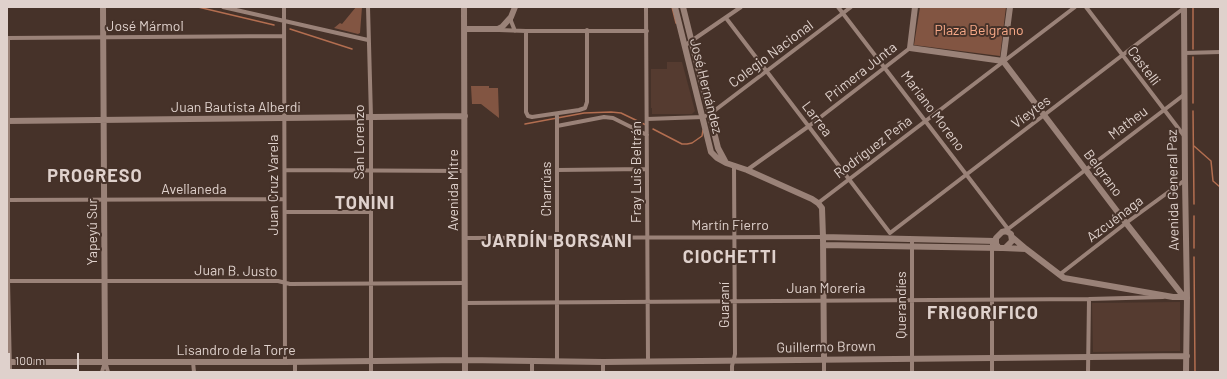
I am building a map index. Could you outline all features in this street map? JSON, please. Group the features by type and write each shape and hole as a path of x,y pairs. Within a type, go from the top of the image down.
{"street":[{"name":"Yapeyú Sur","path":"103,7 105,361 108,372"},
{"path":"223,7 368,40"},
{"name":"Juan Cruz Varela","path":"284,7 283,119 285,170 285,362"},
{"name":"San Lorenzo","path":"368,7 372,372"},
{"name":"Avenida Mitre","path":"464,7 465,372"},
{"path":"498,30 511,17 515,7"},
{"name":"Fray Luis Beltrán","path":"646,7 648,360"},
{"name":"José Hernández","path":"675,7 710,149 717,158 726,163 747,170 818,203"},
{"name":"José Hernández","path":"683,7 718,148 726,163"},
{"path":"684,46 741,7"},
{"name":"Mariano Moreno","path":"838,7 967,175 1009,233 1026,249 1064,278 1173,297"},
{"name":"Colegio Nacional","path":"703,117 710,114 767,72 851,7"},
{"path":"915,7 910,48 1004,61 1010,7"},
{"name":"Rodríguez Peña","path":"818,203 1075,7"},
{"name":"Castelli","path":"1086,7 1185,138"},
{"name":"Vieytes","path":"890,236 1184,8"},
{"name":"Avenida General Paz","path":"1184,8 1186,372"},
{"path":"511,17 515,31"},
{"name":"Larrea","path":"726,18 809,126 890,236"},
{"path":"464,29 515,31 647,31"},
{"path":"526,31 526,112 528,116 532,117 557,114 585,108 587,102 587,30"},
{"name":"José Mármol","path":"8,38 284,36"},
{"path":"8,38 7,281 8,362 10,372"},
{"name":"Primera Junta","path":"747,170 809,126 910,48"},
{"path":"1185,53 1220,52"},
{"name":"Belgrano","path":"1004,61 1085,170 1186,297"},
{"path":"694,86 703,84"},
{"name":"Matheu","path":"1009,233 1085,170 1185,94"},
{"name":"Charrúas","path":"557,114 557,361"},
{"name":"Juan Bautista Alberdi","path":"8,121 464,116"},
{"path":"647,119 703,117"},
{"path":"557,124 613,118 647,136"},
{"name":"Guaraní","path":"732,372 735,354 734,165"},
{"path":"557,170 647,169"},
{"path":"285,170 465,172"},
{"name":"Azcuénaga","path":"1059,275 1185,180"},
{"name":"Avellaneda","path":"7,200 284,199"},
{"path":"818,203 822,208 824,372"},
{"path":"285,212 370,212"},
{"path":"992,372 992,248 994,241 1001,233 1009,233 1011,242 1002,248"},
{"path":"890,236 890,246"},
{"name":"Martín Fierro","path":"465,238 890,236 994,241"},
{"name":"Querandíes","path":"912,238 912,372"},
{"path":"994,241 996,245 1002,248"},
{"path":"823,245 1026,249"},
{"name":"Juan B. Justo","path":"7,281 278,281 290,284 465,283"},
{"name":"Juan Moreria","path":"465,303 992,300 1186,297"},
{"path":"1088,372 1089,299"},
{"name":"Guillermo Brown","path":"465,360 603,362 648,360 1187,356"},
{"name":"Lisandro de la Torre","path":"8,362 371,362 465,360"},
{"name":"Yapeyú Sur","path":"102,372 105,361"},
{"path":"532,361 532,372"},
{"path":"194,362 194,372"},
{"path":"295,362 295,372"},
{"path":"603,362 603,372"}],"shaded area":[{"path":"667,62 682,62 695,111 692,114 652,114 651,69 667,69"},
{"path":"1180,302 1180,351 1093,352 1092,303"}],"green space":[{"path":"356,7 362,7 360,33 358,34 334,28 340,23 342,24"},
{"name":"Plaza Belgrano","path":"920,7 1006,7 1000,56 914,45"},
{"path":"471,86 489,86 489,88 498,88 499,118 481,104 472,104"}],"waterway":[{"path":"198,7 274,25"},
{"path":"672,7 676,23"},
{"path":"1193,7 1193,49"},
{"path":"290,29 352,49"},
{"path":"1193,57 1193,103"},
{"path":"1193,111 1194,204"},
{"path":"525,124 584,113 611,112 621,113 646,125"},
{"path":"653,129 682,144 692,143 702,136 703,130"},
{"path":"1194,146 1211,161 1213,181 1220,187"},
{"path":"1194,216 1194,248"},
{"path":"1194,257 1195,372"}],"district":[{"name":"PROGRESO","path":"95,176"},
{"name":"TONINI","path":"365,203"},
{"name":"JARDÍN BORSANI","path":"557,241"},
{"name":"CIOCHETTI","path":"730,257"},
{"name":"FRIGORIFICO","path":"983,313"}]}
